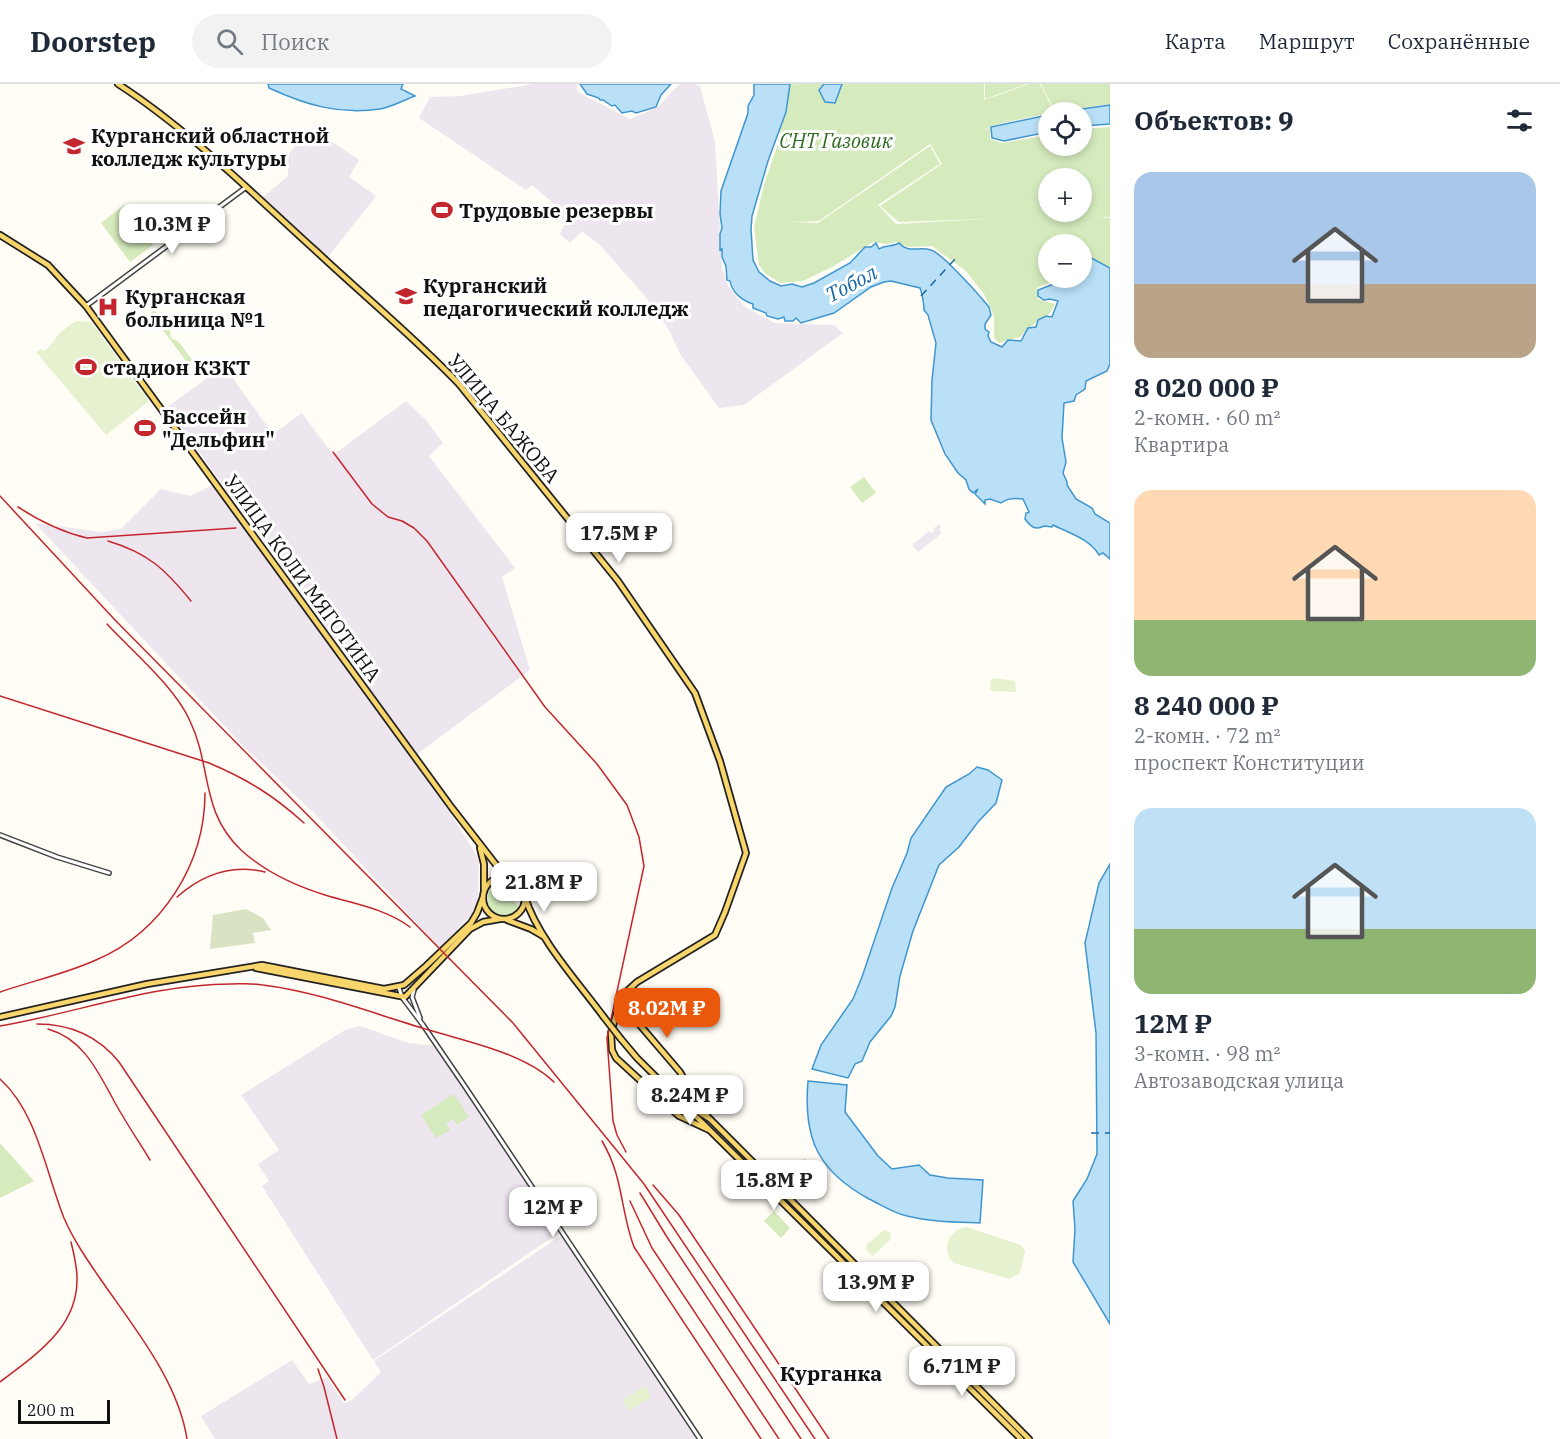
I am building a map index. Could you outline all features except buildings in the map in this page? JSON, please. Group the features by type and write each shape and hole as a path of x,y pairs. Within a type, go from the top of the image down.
{"main road":[{"name":"УЛИЦА БАЖОВА","path":"118,84 160,114 246,188 436,359 459,384 618,581 699,699 720,761 746,853 733,893 715,934 637,981 628,989 622,1000"},
{"name":"УЛИЦА КОЛИ МЯГОТИНА","path":"0,235 48,265 87,306 478,843 500,869 514,880"},
{"name":"УЛИЦА КОЛИ МЯГОТИНА","path":"478,843 484,860 483,895"},
{"path":"0,1017 147,984 262,965 357,985 384,989 399,988 463,932 477,913 489,884 498,878 514,880 522,887 528,908 545,937 621,1039 920,1341 1021,1436 1029,1439"},
{"path":"483,895 486,910 492,916 531,929 545,937"},
{"path":"247,967 269,969 394,995 404,1000 470,929 483,922 514,917 524,905 525,897"},
{"path":"622,1000 627,1010 680,1072 710,1119 963,1372 1021,1436"},
{"path":"622,1000 611,1033 611,1047 614,1055 679,1116 709,1130"},
{"path":"680,1100 687,1101 690,1098 689,1089"},
{"path":"680,1100 710,1119"},
{"path":"722,1142 726,1136"},
{"path":"843,1263 848,1258"},
{"path":"920,1341 926,1335"},
{"path":"958,1377 963,1372"}],"street":[{"path":"87,306 246,188"},
{"path":"0,835 109,873"},
{"path":"417,984 412,997 423,1025"},
{"path":"399,988 404,1000 700,1439"}],"shaded area":[{"path":"533,84 576,84 578,92 630,119 658,107 679,84 700,86 715,142 722,268 728,286 744,306 774,323 834,325 843,333 744,405 719,408 680,354 669,330 645,296 600,245 582,231 570,243 560,234 566,221 558,215 560,209 532,185 526,190 419,118 430,97 461,96"},
{"path":"308,132 318,132 359,160 349,177 376,196 328,257 263,197 288,176 287,156"},
{"path":"224,366 273,434 302,413 333,455 406,401 426,420 443,443 429,456 515,568 502,577 530,670 416,755 167,407"},
{"path":"213,485 448,810 479,859 478,897 475,911 440,948 313,812 243,746 35,523 102,532 121,529 161,489 190,496"},
{"path":"939,524 942,533 918,552 912,545 929,531 931,533 935,531 933,529"},
{"path":"360,1026 408,1043 437,1046 560,1232 373,1360 262,1186 269,1181 258,1164 279,1150 241,1095 345,1030"},
{"path":"562,1235 698,1439 215,1439 201,1416 292,1360 309,1384 327,1377 343,1403 352,1400 381,1372 374,1361"}],"green space":[{"name":"СНТ Газовик","path":"786,84 984,84 984,100 1029,84 1040,84 1049,102 1038,102 1038,115 999,124 977,132 990,128 990,139 1002,143 1038,137 1038,156 1092,156 1092,128 1110,127 1110,217 1097,218 1110,218 1110,268 1092,260 1092,234 1038,234 1038,299 1055,304 1050,313 1020,337 999,343 994,338 994,316 984,294 966,271 932,246 909,247 896,242 887,244 873,242 834,266 803,281 780,283 765,273 759,265 754,227 764,185 779,141","holes":["930,144 942,164 880,206 899,222 986,219 896,224 878,205 940,164 930,146 818,223 792,222 819,221"]},
{"path":"985,84 1026,84 985,99"},
{"path":"1041,84 1110,84 1110,104 1092,107 1092,102 1050,102"},
{"path":"124,205 153,245 130,262 101,223"},
{"path":"153,311 170,330 171,338 179,342 192,360 189,365 150,313"},
{"name":"стадион КЗКТ","path":"76,321 91,322 149,401 106,435 36,352 41,349 44,351 61,332"},
{"path":"864,477 876,493 862,503 850,487"},
{"path":"993,678 1015,681 1016,692 992,691 990,689"},
{"path":"500,881 520,909 504,917 491,910 488,903 491,888"},
{"path":"246,909 263,918 271,930 253,933 255,943 210,949 213,915"},
{"path":"454,1094 469,1117 457,1125 453,1119 446,1123 450,1130 436,1138 421,1115"},
{"path":"0,1143 34,1181 0,1198"},
{"path":"805,1158 816,1179 810,1184 794,1168"},
{"path":"774,1211 790,1228 781,1238 764,1221"},
{"path":"966,1227 1021,1245 1025,1251 1020,1273 1010,1279 954,1263 948,1253 948,1241 955,1232"},
{"path":"884,1230 890,1232 891,1239 873,1256 867,1251 866,1245"},
{"path":"646,1387 651,1397 629,1411 623,1400"}],"water":[{"path":"268,84 403,84 401,89 415,96 384,108 351,111 310,104 269,88"},
{"path":"580,84 671,84 661,95 656,107 636,113 632,111 622,113 615,105 612,106 587,94"},
{"name":"Тобол","path":"754,84 790,84 786,112 768,161 752,216 753,260 759,272 770,281 781,286 792,284 802,287 814,283 850,263 865,247 871,247 876,243 879,249 899,243 910,249 931,250 952,266 989,307 991,315 985,324 985,329 989,332 991,342 1002,347 1008,340 1021,341 1028,328 1036,327 1038,320 1046,316 1052,317 1058,301 1044,300 1038,296 1038,290 1043,288 1092,288 1092,258 1110,268 1110,364 1107,371 1086,381 1085,389 1076,395 1074,401 1064,403 1062,438 1066,462 1063,473 1067,485 1076,499 1092,508 1095,514 1110,523 1110,559 1103,553 1099,555 1085,541 1053,525 1038,528 1031,526 1025,519 1026,513 1029,512 1023,499 1006,500 1001,503 990,499 985,500 985,504 975,494 978,489 973,493 969,489 966,480 958,473 945,454 931,420 936,343 928,315 924,310 920,288 891,281 884,282 871,287 834,313 801,323 796,318 793,321 785,321 784,317 778,319 767,316 766,313 753,308 753,304 736,293 730,281 727,280 722,249 720,250 721,191 748,113 748,106 754,95"},
{"path":"824,84 842,84 835,103 825,102 819,90"},
{"path":"1110,105 1110,124 1092,125 1092,108"},
{"path":"1038,117 1038,134 1004,141 992,138 991,127"},
{"path":"977,767 988,770 1002,780 996,803 959,847 939,865 913,931 891,1016 870,1042 862,1061 855,1064 848,1078 812,1069 821,1045 853,999 911,838 946,787"},
{"path":"1110,864 1110,1324 1073,1262 1075,1229 1073,1201 1087,1179 1097,1154 1096,1033 1085,943 1099,883"},
{"path":"808,1081 847,1085 845,1112 878,1156 892,1169 919,1165 930,1175 983,1180 980,1223 934,1221 902,1215 869,1199 837,1177 826,1165 812,1136 808,1120"}],"ferry route":[{"path":"921,296 956,258"},
{"path":"1091,1133 1110,1133"}],"railway":[{"path":"333,452 372,504 388,517 414,528 427,541 545,707 597,764 627,805 639,837 644,866 607,1038 613,1121 626,1152"},
{"path":"0,496 115,620 513,1023 644,1184 815,1439"},
{"path":"18,507 51,526 87,538 236,528"},
{"path":"108,541 134,551 155,564 191,601"},
{"path":"107,624 153,670 183,708 197,738 208,788 219,820 241,850 260,865 292,882 390,915 410,927"},
{"path":"0,696 209,763 259,788 304,823"},
{"path":"0,992 96,960 120,948 141,932 175,893 188,870 203,819 205,793"},
{"path":"177,897 207,877 218,873 241,869 265,872"},
{"path":"0,1026 172,989 202,985 259,984 326,998 495,1050 527,1063 554,1082"},
{"path":"37,1024 61,1026 83,1033 102,1045 119,1062 345,1400"},
{"path":"48,1029 71,1040 88,1057 150,1160"},
{"path":"0,1079 13,1093 32,1126 71,1233 164,1374 182,1417 187,1439"},
{"path":"602,1141 618,1181 634,1247 761,1439"},
{"path":"653,1185 679,1215 829,1439"},
{"path":"640,1193 801,1439"},
{"path":"630,1201 652,1248 779,1439"},
{"path":"0,1382 52,1339 70,1312 77,1278 71,1242"},
{"path":"318,1369 337,1439"}],"place":[{"name":"Курганский областной колледж культуры","path":"74,146"},
{"name":"Трудовые резервы","path":"442,210"},
{"name":"Курганский педагогический колледж","path":"406,296"},
{"name":"Курганская больница №1","path":"108,307"},
{"name":"стадион КЗКТ","path":"86,367"},
{"name":"Бассейн \"Дельфин\"","path":"145,428"}],"district":[{"name":"Курганка","path":"831,1373"}]}
